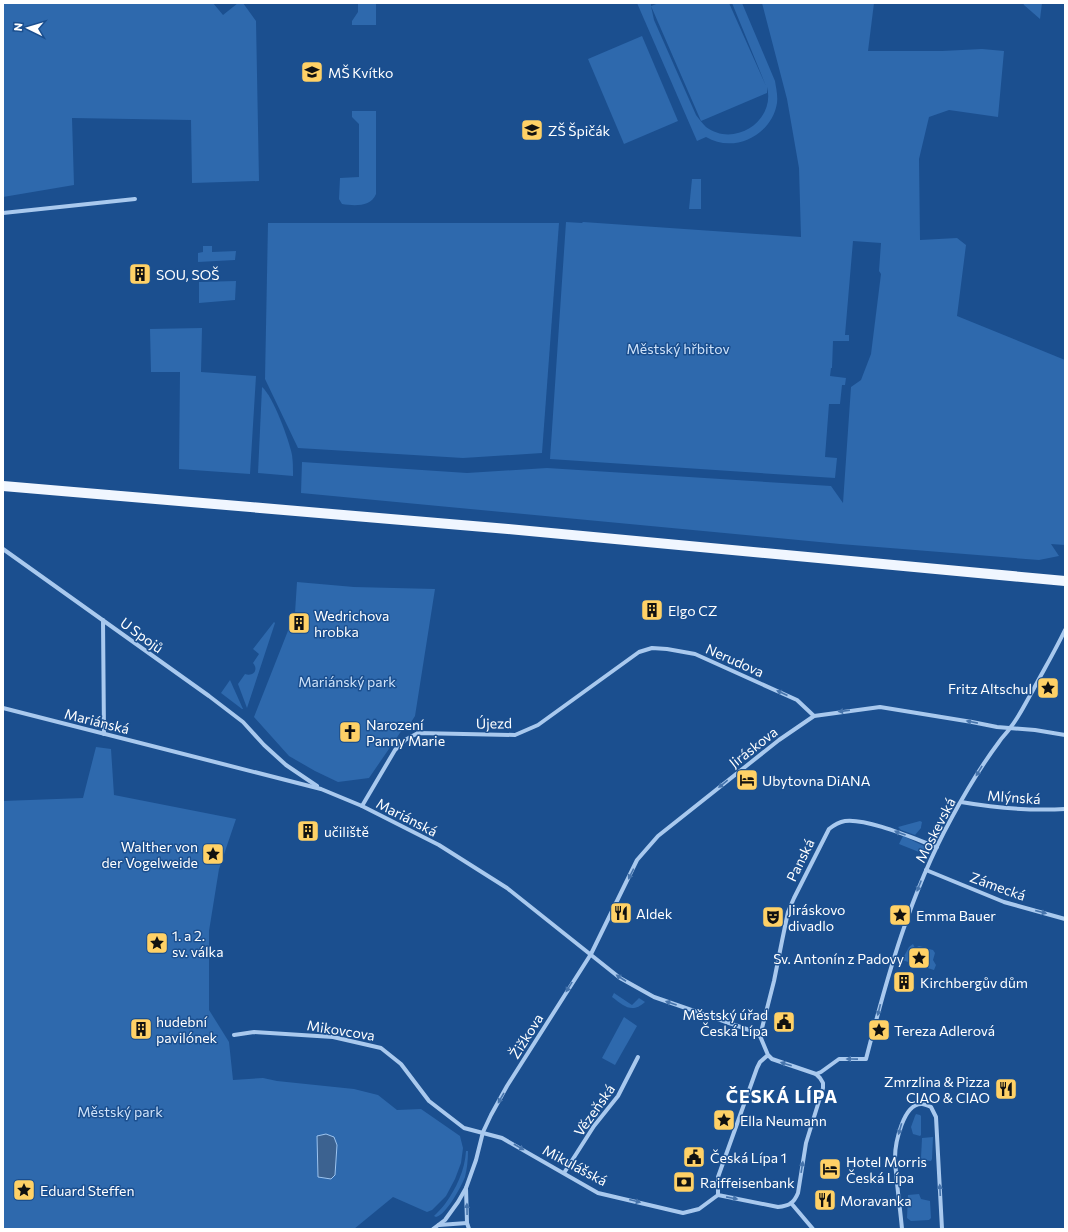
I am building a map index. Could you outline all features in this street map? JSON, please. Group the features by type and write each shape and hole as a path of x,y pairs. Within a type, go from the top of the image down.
{"main road":[{"path":"3,486 524,531 1065,581"}],"street":[{"path":"3,213 135,199"},
{"name":"U Spojů","path":"3,549 243,722 264,745 286,765 321,789"},
{"path":"102,620 104,734"},
{"name":"Moskevská","path":"816,1074 839,1059 866,1059 880,1002 901,937 926,870 961,802 986,760 1010,728 1056,649 1065,630"},
{"name":"Nerudova","path":"638,652 652,648 695,654 797,700 814,716"},
{"name":"Újezd","path":"362,806 395,750 405,740 418,733 515,735 538,725 638,652"},
{"name":"Jiráskova","path":"591,954 637,860 658,836 779,740 814,716 880,707 997,727 1036,730 1065,735"},
{"name":"Mariánská","path":"3,708 321,789 362,806 439,845 507,888 620,978 654,997 755,1032 760,1036"},
{"name":"Mlýnská","path":"961,802 1003,809 1065,809"},
{"name":"Panská","path":"760,1036 774,981 788,912 829,829 836,824 846,821 864,823 888,829 937,847"},
{"name":"Zámecká","path":"926,870 1004,902 1065,919"},
{"name":"Žižkova","path":"466,1188 476,1160 483,1132 491,1115 507,1086 591,954"},
{"name":"Mikovcova","path":"234,1035 254,1032 333,1037 381,1048 401,1064 429,1101 464,1128 483,1132"},
{"path":"760,1036 768,1055 777,1061 816,1074 823,1083 823,1088 806,1143 798,1194 795,1200 791,1203 786,1206 778,1207 718,1195 718,1177 749,1089 760,1062 768,1055"},
{"name":"Vězeňská","path":"564,1173 594,1126 618,1096 638,1057"},
{"path":"902,1229 895,1158 896,1146 903,1121 908,1111 914,1106 922,1104 931,1107 936,1117 942,1229"},
{"name":"Mikulášská","path":"483,1132 502,1138 598,1192 683,1213 699,1209 718,1195"},
{"path":"466,1188 467,1223 469,1229"},
{"path":"433,1229 445,1220 466,1188"},
{"path":"791,1203 813,1229"},
{"path":"438,1225 467,1223"}],"green space":[{"path":"3,3 213,3 223,15 238,3 243,3 256,21 259,181 192,183 191,120 72,118 74,185 3,197"},
{"path":"358,3 376,3 376,25 352,25 352,21 358,12"},
{"path":"637,3 651,3 651,6 659,3 729,3 766,86 732,3 742,3 775,81 777,103 774,114 768,124 760,132 750,138 739,142 728,143 717,142 706,137 697,141","holes":["651,6 701,121 696,115 654,20","767,87 768,99 765,111 759,120 750,128 740,133 717,133 706,127 701,121 767,93"]},
{"name":"Městský hřbitov","path":"762,3 874,3 868,51 942,51 982,49 1004,51 998,117 949,110 929,117 919,159 920,240 957,238 966,245 957,316 1065,360 1065,545 1051,544 1059,556 1039,560 840,544 301,493 302,462 467,473 547,468 831,486 843,503 851,387 861,380 871,354 881,274 879,271 881,243 853,241 845,335 849,335 849,341 833,341 832,368 830,376 846,378 845,385 842,385 840,404 829,404 825,457 837,458 835,478 550,459 566,222 801,237 799,168 787,99"},
{"path":"1023,3 1042,3 1040,19 1024,5"},
{"path":"642,36 678,121 624,144 588,59"},
{"path":"352,111 376,111 376,194 374,198 362,205 342,204 339,199 340,178 359,177 359,124 352,117"},
{"path":"692,179 701,179 701,209 689,209"},
{"path":"268,223 559,223 542,453 463,458 298,448 265,379"},
{"path":"203,246 212,246 212,252 236,251 235,260 198,262 198,253 203,252"},
{"path":"236,281 235,300 199,303 199,282"},
{"path":"202,328 201,372 256,376 250,474 179,469 180,372 151,372 150,329"},
{"path":"262,387 276,409 288,439 292,455 293,476 258,473"},
{"name":"Mariánský park","path":"297,582 354,587 435,589 415,716 408,727 404,727 369,778 338,782 315,771 289,756 254,717 295,613"},
{"path":"274,622 275,623 247,708 238,684 245,674 253,674 255,666 253,663 259,654 253,649"},
{"path":"230,680 243,709 221,693"},
{"name":"Městský park","path":"96,747 111,749 114,795 236,819 219,869 209,931 209,1010 229,1042 233,1080 263,1078 277,1081 354,1089 378,1095 397,1110 421,1109 460,1136 463,1148 461,1163 455,1179 446,1196 432,1210 427,1212 393,1197 354,1229 3,1229 3,801 83,798"},
{"path":"920,821 922,822 921,828 915,835 901,830 898,827"},
{"path":"903,836 924,846 926,848 924,854 899,844"},
{"path":"913,944 915,948 919,946 923,947 925,951 929,949 933,950 935,953 933,960 936,965 934,970 902,960 909,947"},
{"path":"614,993 632,1005 639,998 645,1002 636,1008 624,1006 612,997"},
{"path":"624,1017 637,1026 615,1065 602,1058"},
{"path":"916,1114 921,1116 920,1136 913,1134 911,1127"},
{"path":"933,1137 932,1159 931,1161 923,1160 921,1158 922,1138"},
{"path":"466,1151 468,1151 468,1161 463,1182 449,1206 436,1217 434,1216 443,1207 456,1186 464,1165"},
{"path":"919,1194 921,1199 930,1201 931,1218 929,1220 911,1221 907,1218 908,1195"}],"shaded area":[{"path":"326,1134 334,1137 337,1145 335,1175 331,1179 318,1177 317,1136"}],"place":[{"name":"MŠ Kvítko","path":"312,72"},
{"name":"ZŠ Špičák","path":"532,130"},
{"name":"SOU, SOŠ","path":"140,274"},
{"name":"Elgo CZ","path":"652,610"},
{"name":"Wedrichova hrobka","path":"299,623"},
{"name":"Fritz Altschul","path":"1048,688"},
{"name":"Narození Panny Marie","path":"350,732"},
{"name":"Ubytovna DiANA","path":"747,780"},
{"name":"učiliště","path":"308,831"},
{"name":"Walther von der Vogelweide","path":"213,854"},
{"name":"Aldek","path":"621,913"},
{"name":"Emma Bauer","path":"900,915"},
{"name":"Jiráskovo divadlo","path":"773,917"},
{"name":"1. a 2. sv. válka","path":"157,943"},
{"name":"Sv. Antonín z Padovy","path":"919,958"},
{"name":"Kirchbergův dům","path":"904,982"},
{"name":"Městský úřad Česká Lípa","path":"784,1022"},
{"name":"hudební pavilónek","path":"141,1029"},
{"name":"Tereza Adlerová","path":"879,1030"},
{"name":"Zmrzlina & Pizza CIAO & CIAO","path":"1006,1089"},
{"name":"Ella Neumann","path":"724,1120"},
{"name":"Česká Lípa 1","path":"694,1157"},
{"name":"Hotel Morris Česká Lípa","path":"830,1169"},
{"name":"Raiffeisenbank","path":"684,1182"},
{"name":"Eduard Steffen","path":"24,1190"},
{"name":"Moravanka","path":"825,1200"}],"district":[{"name":"ČESKÁ LÍPA","path":"782,1096"}]}
